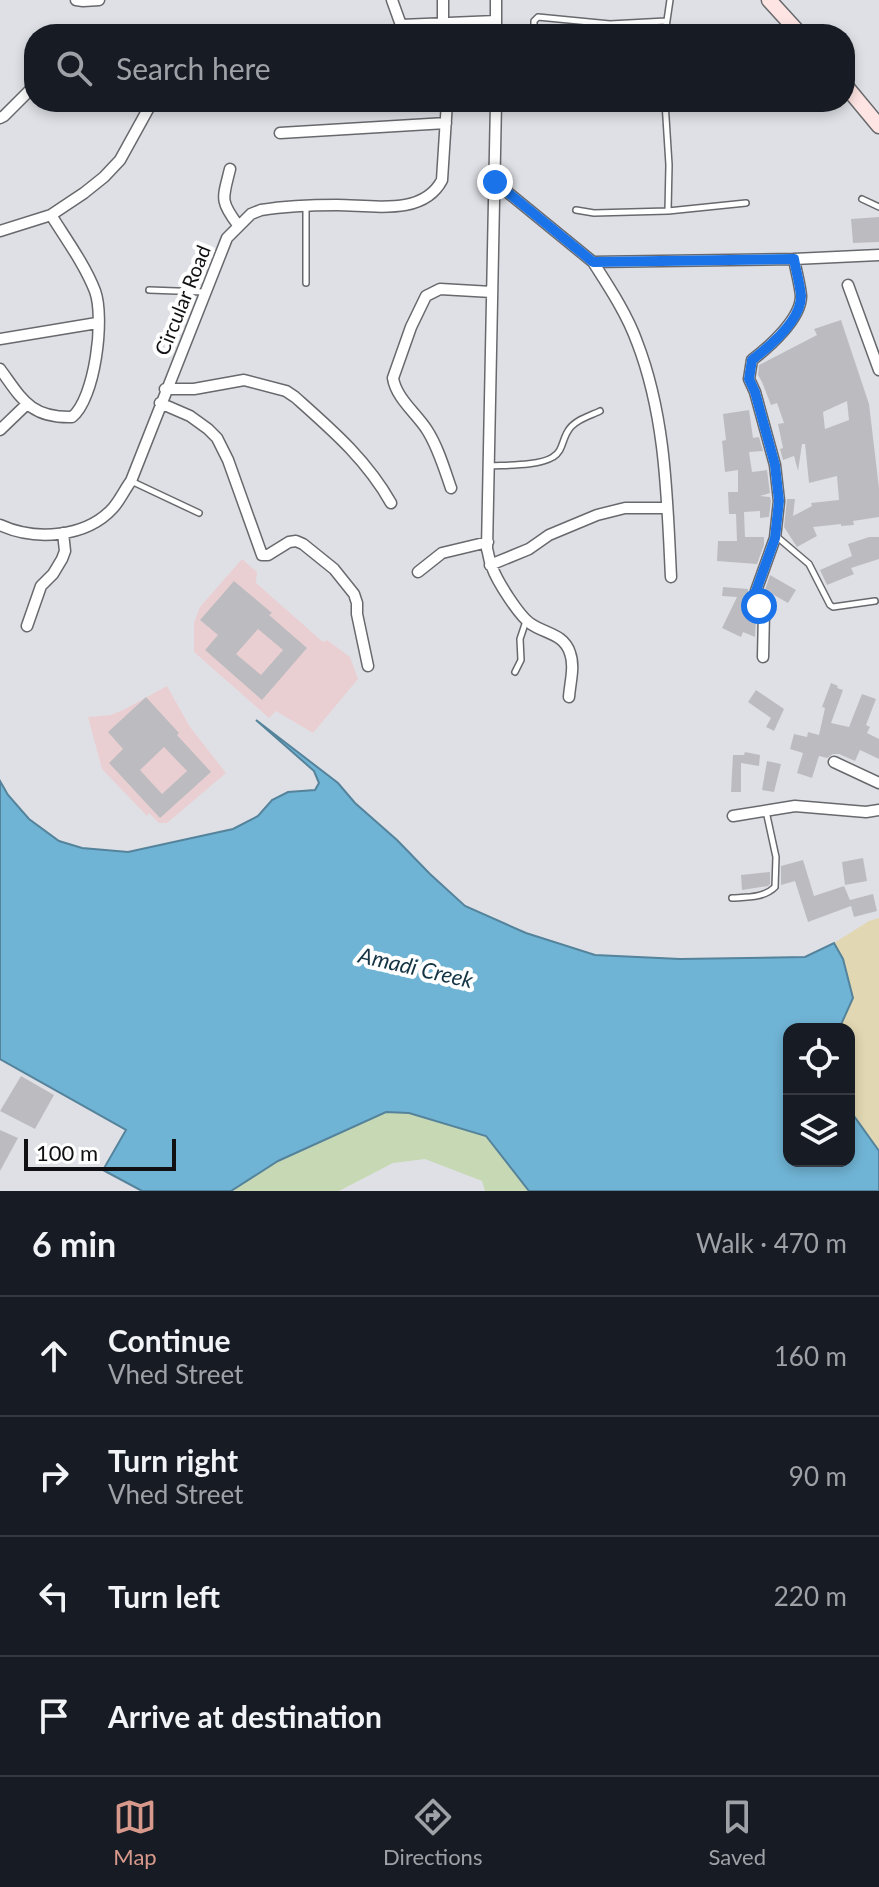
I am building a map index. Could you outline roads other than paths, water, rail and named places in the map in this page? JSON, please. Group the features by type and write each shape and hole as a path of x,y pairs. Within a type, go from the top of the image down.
{"street":[{"path":"76,0 99,0"},
{"path":"392,0 397,24"},
{"path":"443,0 447,24"},
{"path":"472,24 496,21 496,0"},
{"path":"769,0 791,24"},
{"path":"0,118 24,96"},
{"path":"855,97 879,126"},
{"path":"0,231 51,215 84,193 120,160 146,112"},
{"path":"230,169 224,204 238,225 261,210 335,205 398,206 414,202 432,194 442,180 447,112"},
{"path":"496,112 490,565 526,620 560,637 569,649 572,661 569,697"},
{"path":"280,133 446,123"},
{"path":"495,182 593,262 637,340 663,447 671,577"},
{"path":"0,369 26,405 35,410 72,417 84,401 96,362 97,297 51,215"},
{"name":"Circular Road","path":"0,526 20,533 63,533 81,529 114,507 131,481 227,238 238,225"},
{"path":"593,262 879,255"},
{"path":"763,657 764,612 756,601 756,591 775,536 779,501 775,465 749,379 752,360 788,326 799,308 801,297 794,259"},
{"path":"848,285 879,370"},
{"path":"451,488 426,428 394,385 393,378 426,296 440,289 492,292"},
{"path":"0,339 97,323"},
{"path":"165,389 194,389 244,380 286,391 349,447 377,477 391,503"},
{"path":"160,403 190,416 217,438 262,555 296,541 334,569 348,586 357,603 368,666"},
{"path":"0,430 26,405"},
{"path":"490,565 597,515 625,508 667,508"},
{"path":"27,626 41,586 62,559 65,551 63,533"},
{"path":"418,572 442,553 488,542"},
{"path":"834,762 879,783"},
{"path":"733,816 795,806 866,812 879,810"}],"lane":[{"path":"666,24 670,0"},
{"path":"534,24 538,17 610,24 666,21"},
{"path":"666,112 668,211"},
{"path":"862,199 879,207"},
{"path":"576,210 594,213 668,211 746,203"},
{"path":"306,207 306,283"},
{"path":"149,290 205,292"},
{"path":"489,466 545,461 554,457 569,429 600,411"},
{"path":"131,481 199,513"},
{"path":"775,536 809,564 833,607 875,601"},
{"path":"515,672 521,660 520,639 526,620"},
{"path":"732,898 761,895 775,887 776,857 766,810"}],"water":[{"name":"Amadi Creek","path":"256,720 338,783 355,803 465,906 526,933 595,955 680,959 805,957 834,943 843,959 853,998 842,1023 783,1023 783,1167 855,1167 855,1117 879,1151 879,1191 529,1191 486,1136 409,1113 386,1112 278,1161 231,1191 142,1191 103,1170 126,1130 0,1059 0,781 29,819 59,841 82,848 128,852 233,829 258,816 272,800 288,792 315,790 319,783 314,771"}]}
